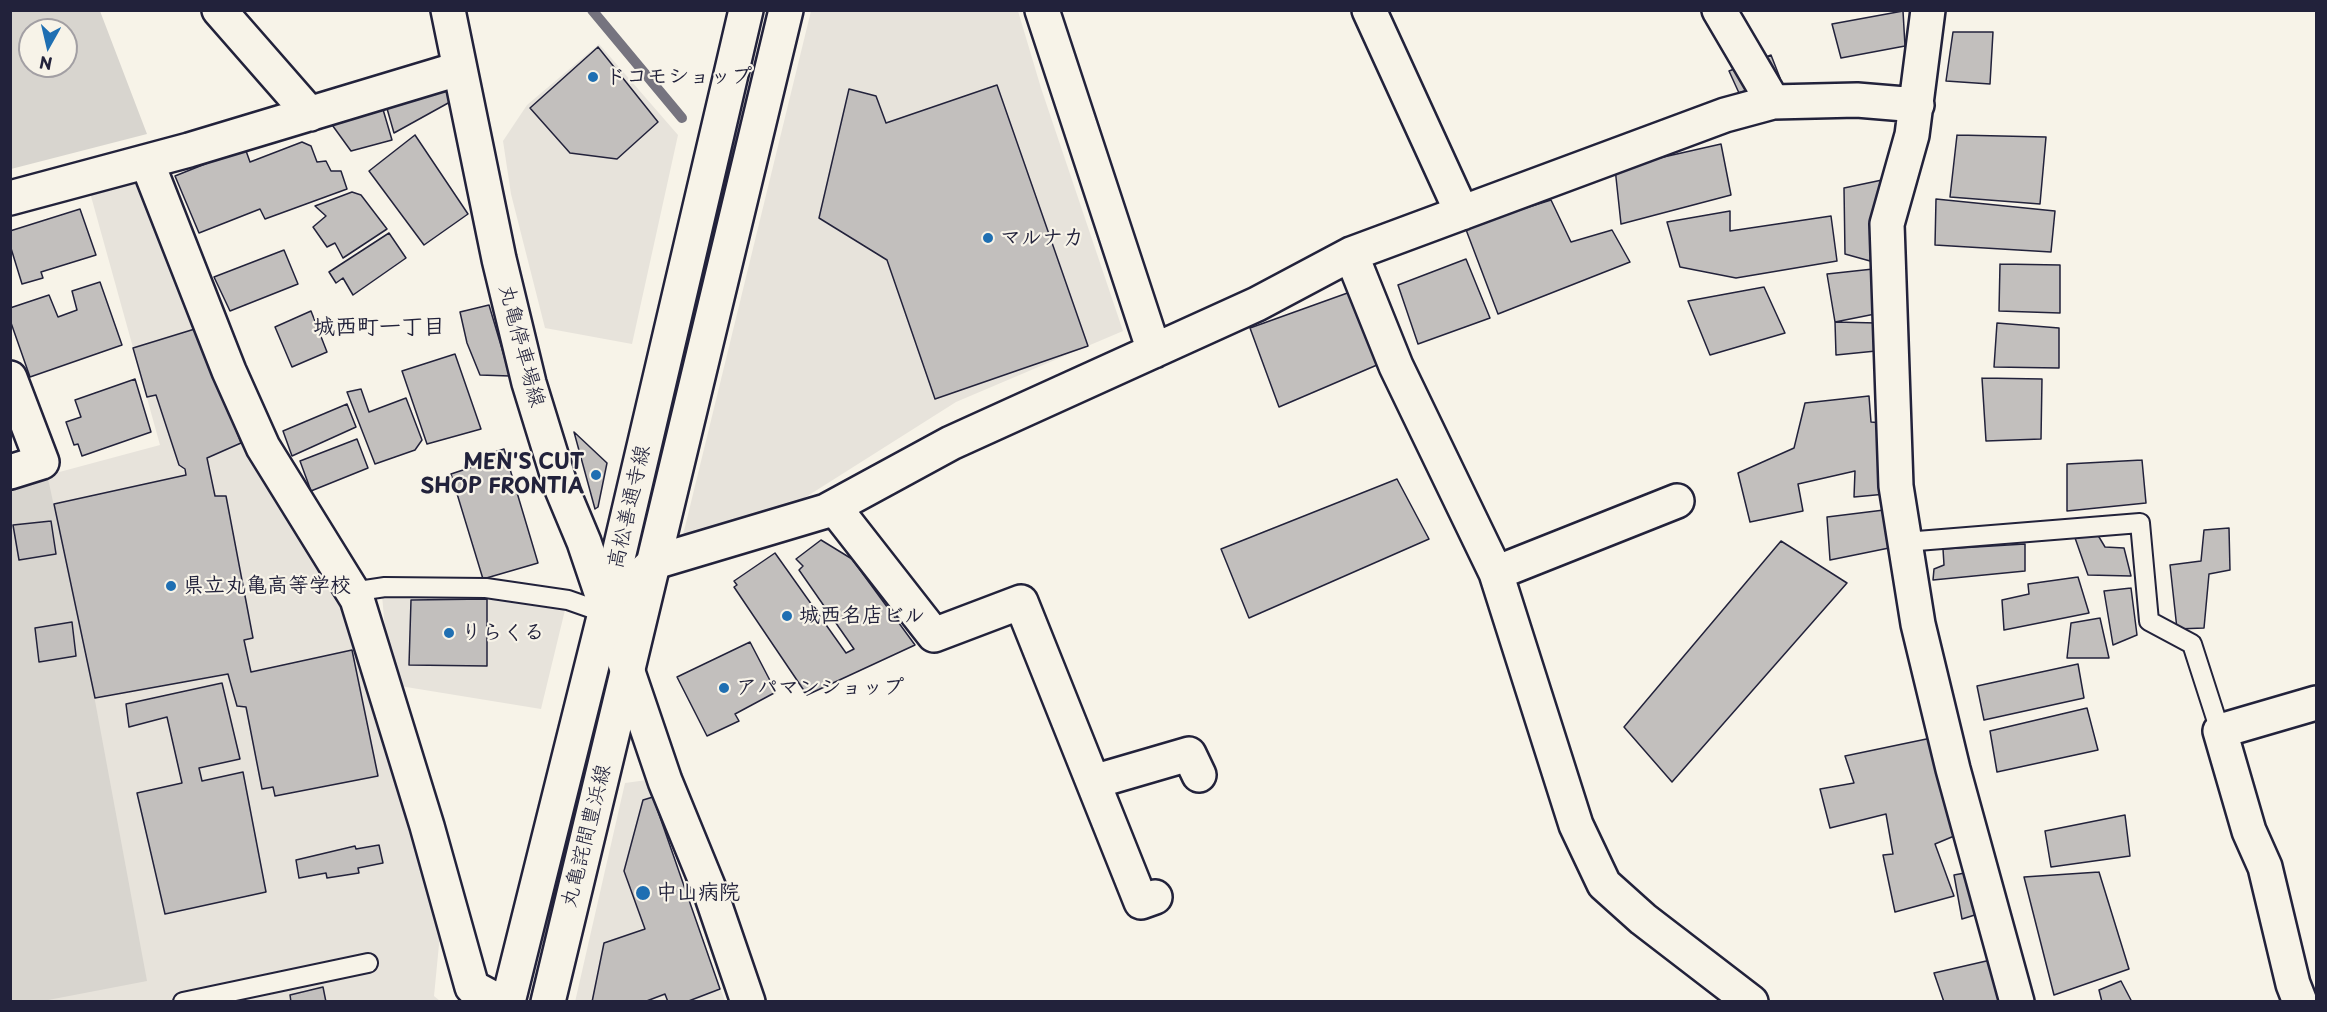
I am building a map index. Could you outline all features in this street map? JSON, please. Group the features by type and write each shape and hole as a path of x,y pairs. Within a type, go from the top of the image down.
{"street":[{"path":"219,10 310,114"},
{"name":"丸亀停車場線","path":"448,10 458,69 499,259 529,383 561,487 584,542 665,781 710,891 747,1002"},
{"name":"高松善通寺線","path":"508,1002 606,611 746,10"},
{"name":"高松善通寺線","path":"628,672 786,10"},
{"path":"1042,10 1154,351"},
{"path":"1369,10 1462,213"},
{"path":"1719,10 1773,102"},
{"path":"1928,10 1912,135 1887,224 1896,486 1923,646 2017,1002"},
{"path":"10,198 147,162 458,69"},
{"path":"606,611 655,562 834,507 951,443 1257,304 1351,254 1725,115 1773,102 1857,100 1917,105"},
{"path":"147,162 229,371 263,447 357,599 427,826 472,987 500,1002"},
{"path":"1351,254 1396,366 1496,573 1576,825 1604,884 1643,919 1751,1002"},
{"path":"10,378 42,462 10,472"},
{"path":"1496,573 1677,501"},
{"path":"834,507 934,635 1021,602 1141,902 1155,897"},
{"name":"丸亀詫間豊浜線","path":"548,1002 628,672"},
{"path":"2300,1002 2293,984 2265,867 2249,831 2220,731 2316,703"},
{"path":"1093,782 1189,754 1199,775"}],"lane":[{"path":"1905,542 2140,523 2149,621 2192,644 2220,731"},
{"path":"352,592 385,587 486,588 568,600 606,611"},
{"path":"183,1002 368,963"}],"shaded area":[{"path":"11,10 100,11 147,134 11,169"},
{"path":"811,11 1018,11 1041,88 1123,331 956,402 798,502 683,535"},
{"path":"599,44 678,135 632,344 545,328 511,194 503,141 527,105"},
{"name":"県立丸亀高等学校","path":"132,179 150,191 241,443 342,604 370,701 419,846 441,924 434,996 440,1001 11,1002 11,485 160,445 89,189"},
{"path":"47,474 88,663 147,981 43,1001 11,1002 11,485"},
{"path":"474,594 565,610 541,709 400,686 386,641 382,595"},
{"name":"中山病院","path":"647,780 725,1001 575,1002 625,783"}],"building":[{"path":"1903,11 1905,46 1841,58 1832,24"},
{"path":"1953,32 1993,32 1990,84 1946,81"},
{"name":"ドコモショップ","path":"598,47 658,122 617,159 570,153 530,108"},
{"path":"1771,55 1780,78 1739,93 1729,71"},
{"path":"997,85 1088,346 935,399 887,260 819,218 849,89 876,96 886,123"},
{"path":"446,87 450,102 394,133 386,105"},
{"path":"382,106 392,140 351,151 330,122"},
{"path":"415,135 468,214 424,245 369,171"},
{"path":"1957,135 2046,137 2040,204 1950,197"},
{"path":"302,142 311,146 317,162 326,161 331,171 341,171 347,189 265,219 260,209 199,233 175,176 245,148 250,162"},
{"path":"1721,144 1731,195 1621,224 1615,168"},
{"path":"1882,180 1870,261 1845,254 1844,188"},
{"path":"352,192 361,195 387,229 343,258 335,243 327,247 313,227 326,216 315,206"},
{"path":"1936,199 2055,211 2051,252 1935,245"},
{"path":"1551,200 1571,242 1612,230 1630,262 1498,314 1465,227"},
{"path":"80,209 96,255 41,272 43,278 22,284 10,245 10,231"},
{"path":"1730,211 1730,231 1831,216 1837,261 1736,278 1680,267 1667,222"},
{"path":"389,233 406,258 353,295 343,278 336,283 329,272"},
{"path":"284,250 298,284 230,311 214,277"},
{"path":"1466,259 1490,318 1418,344 1398,285"},
{"path":"2000,264 2060,265 2060,313 1999,311"},
{"path":"1873,269 1875,314 1835,322 1827,274"},
{"path":"100,282 122,345 30,377 10,320 10,308 49,295 58,317 77,310 72,291"},
{"path":"1764,287 1785,333 1710,355 1688,301"},
{"path":"1353,291 1377,365 1279,407 1250,328"},
{"path":"489,305 510,376 480,375 467,343 460,312"},
{"path":"311,311 327,352 292,367 275,327"},
{"path":"1835,322 1877,323 1876,351 1836,355"},
{"path":"1997,323 2059,328 2059,368 1994,367"},
{"path":"198,328 241,443 207,458 215,496 226,496 253,638 244,640 251,672 352,650 378,776 275,796 273,787 262,789 246,707 237,706 228,674 95,698 54,504 186,475 185,469 179,465 156,395 147,397 133,348"},
{"path":"455,354 481,429 427,444 402,371"},
{"path":"1982,378 2042,379 2041,439 1986,441"},
{"path":"135,379 151,432 82,456 78,444 74,445 66,422 81,417 75,400"},
{"path":"361,389 369,412 406,398 422,440 415,450 375,464 347,392"},
{"path":"1869,396 1871,422 1882,423 1886,494 1854,497 1855,471 1798,484 1803,511 1750,522 1738,473 1794,448 1805,403"},
{"path":"347,404 356,427 292,456 283,431"},
{"path":"574,432 607,463 598,507 595,509"},
{"path":"357,439 368,468 311,491 300,461"},
{"path":"504,449 538,563 483,579 451,474 472,467 470,460"},
{"path":"2142,460 2146,503 2067,511 2067,464"},
{"path":"1397,479 1429,539 1249,618 1221,549"},
{"path":"1884,510 1889,548 1830,560 1827,517"},
{"path":"51,521 56,554 19,560 13,525"},
{"path":"2229,528 2230,570 2209,574 2204,628 2177,629 2170,565 2201,561 2204,530"},
{"path":"2096,532 2105,547 2124,548 2131,576 2088,575 2074,535"},
{"name":"城西名店ビル","path":"821,540 852,559 915,645 807,695 734,587 737,585 734,581 775,553 846,653 854,649 799,570 803,566 796,559"},
{"path":"1781,541 1847,583 1672,782 1624,727"},
{"path":"2025,544 2025,571 1933,580 1934,569 1944,565 1943,549"},
{"path":"2078,577 2089,613 2004,630 2002,600 2029,594 2028,584"},
{"path":"2131,588 2137,635 2113,645 2104,591"},
{"name":"りらくる","path":"487,599 487,666 409,665 411,600"},
{"path":"2100,618 2109,658 2067,658 2071,623"},
{"path":"72,622 76,656 39,662 35,628"},
{"path":"750,642 776,692 735,714 739,721 707,736 677,677"},
{"path":"2078,664 2084,698 1984,720 1977,686"},
{"path":"222,683 240,759 199,768 202,781 243,772 266,892 165,914 137,793 182,783 167,717 129,727 126,704"},
{"path":"2087,708 2098,750 1997,772 1990,731"},
{"path":"1936,737 1959,834 1935,844 1954,896 1895,912 1883,855 1893,854 1886,814 1830,828 1820,789 1854,783 1845,756"},
{"name":"中山病院","path":"653,797 720,989 686,1002 668,1002 665,994 644,1002 592,1002 604,943 645,929 624,871 643,800"},
{"path":"2125,815 2130,856 2051,867 2045,831"},
{"path":"379,845 383,863 358,868 359,873 327,878 326,873 299,878 296,860 355,846 356,849"},
{"path":"1970,872 1978,914 1962,919 1954,875"},
{"path":"2099,872 2129,969 2054,995 2024,877"},
{"path":"1995,959 2006,1002 1944,1002 1934,973"},
{"path":"2121,981 2132,1002 2102,1002 2099,990"},
{"path":"323,987 326,1002 291,1002 290,995"}],"waterway":[{"path":"592,10 682,118"}],"place":[{"name":"ドコモショップ","path":"593,77"},
{"name":"マルナカ","path":"988,238"},
{"name":"MEN'S CUT SHOP FRONTIA","path":"596,475"},
{"name":"県立丸亀高等学校","path":"171,586"},
{"name":"城西名店ビル","path":"787,616"},
{"name":"りらくる","path":"449,633"},
{"name":"アパマンショップ","path":"724,688"},
{"name":"中山病院","path":"643,893"}],"district":[{"name":"城西町一丁目","path":"379,328"}]}
